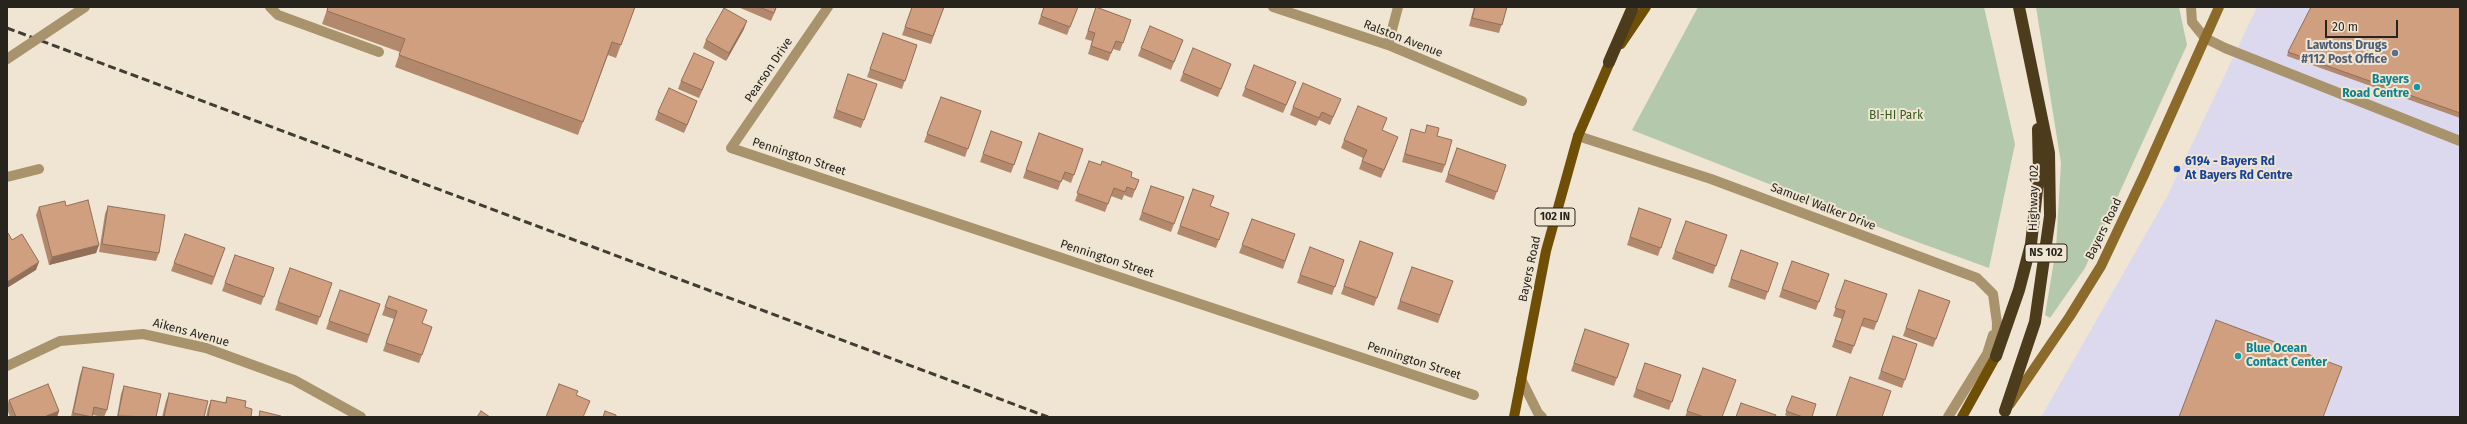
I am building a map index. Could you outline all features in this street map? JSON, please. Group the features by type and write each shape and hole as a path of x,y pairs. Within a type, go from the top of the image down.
{"highway":[{"path":"1609,62 1633,7"},
{"name":"Highway 102","path":"2003,414 2035,322 2050,216 2049,153 2019,7"},
{"name":"NS 102","path":"1996,356 2019,290 2031,244 2039,172 2037,90"}],"main road":[{"name":"Bayers Road","path":"1514,417 1546,251 1578,136 1609,62 1646,7"},
{"name":"Bayers Road","path":"2003,414 2070,316 2101,266 2219,7"},
{"name":"NS 102","path":"1962,417 1996,356"}],"street":[{"path":"7,59 85,7"},
{"path":"270,7 278,15 379,52"},
{"name":"Pearson Drive","path":"731,148 828,7"},
{"name":"Ralston Avenue","path":"1273,7 1388,45 1522,101"},
{"path":"1388,45 1398,7"},
{"path":"2191,7 2192,22 2205,38 2225,48 2460,142"},
{"name":"Samuel Walker Drive","path":"1578,136 1711,179 1976,278 1993,294 1997,323 1996,356"},
{"name":"Pennington Street","path":"731,148 1474,395"},
{"path":"7,176 39,169"},
{"path":"1948,417 1987,354 1997,323"},
{"name":"Aikens Avenue","path":"7,366 60,341 143,334 206,348 294,380 361,417"},
{"path":"1521,378 1538,413 1542,417"}],"shaded area":[{"path":"2257,7 2460,7 2460,417 2041,417 2167,197"}],"green space":[{"name":"BI-HI Park","path":"1698,7 1984,7 2015,144 1989,268 1901,236 1632,130"},
{"path":"2036,7 2179,7 2187,45 2085,268 2050,318 2045,315 2056,249 2061,163"}],"building":[{"path":"328,7 635,7 621,45 612,42 583,122 399,55 405,39 327,11"},
{"path":"759,7 776,7 774,13"},
{"path":"912,7 944,7 933,36 905,27"},
{"path":"1044,7 1078,7 1070,27 1041,16"},
{"path":"1096,7 1131,20 1123,43 1116,41 1111,53 1091,46 1095,33 1088,31"},
{"path":"1475,7 1507,7 1502,25 1472,18"},
{"name":"Bayers Road Centre","path":"2311,7 2460,7 2460,113 2288,52"},
{"path":"724,8 747,21 729,53 706,40"},
{"path":"1150,26 1183,40 1174,62 1141,48"},
{"path":"883,33 917,45 905,81 870,69"},
{"path":"1193,48 1231,64 1221,89 1183,73"},
{"path":"694,53 714,62 702,90 681,81"},
{"path":"1254,65 1296,82 1286,105 1245,88"},
{"path":"848,74 877,84 864,120 836,110"},
{"path":"1303,83 1341,99 1333,117 1322,112 1319,118 1293,107"},
{"path":"669,88 697,101 687,125 658,112"},
{"path":"941,97 981,111 968,149 927,134"},
{"path":"1358,106 1387,118 1382,130 1398,137 1384,170 1362,161 1367,150 1344,140"},
{"path":"1427,125 1439,128 1437,136 1452,140 1445,165 1405,154 1411,129 1425,133"},
{"path":"991,131 1022,142 1014,165 983,154"},
{"path":"1039,133 1083,149 1074,175 1065,172 1061,182 1026,170"},
{"path":"1457,148 1506,165 1497,192 1448,174"},
{"path":"1089,161 1101,165 1102,161 1132,172 1131,177 1139,180 1135,190 1127,187 1125,192 1114,188 1108,204 1077,193"},
{"path":"1151,186 1184,197 1174,224 1142,212"},
{"path":"1193,189 1214,196 1210,206 1229,213 1219,240 1180,226"},
{"path":"88,200 99,245 52,257 39,207 65,201 66,206"},
{"path":"108,206 165,215 159,253 102,244"},
{"path":"1639,208 1671,219 1661,248 1630,237"},
{"path":"1252,219 1295,234 1285,261 1242,245"},
{"path":"1686,221 1727,235 1716,266 1675,251"},
{"path":"7,233 12,240 22,234 39,262 7,282"},
{"path":"185,234 225,248 214,277 174,263"},
{"path":"1360,241 1393,253 1377,298 1344,286"},
{"path":"1310,247 1344,260 1335,287 1300,275"},
{"path":"1741,250 1778,263 1768,292 1731,279"},
{"path":"235,255 274,268 264,297 225,283"},
{"path":"1792,261 1829,274 1819,302 1782,289"},
{"path":"1412,267 1453,281 1440,315 1400,301"},
{"path":"290,268 332,283 320,317 278,302"},
{"path":"1845,280 1887,294 1877,322 1864,318 1854,346 1835,340 1845,311 1835,308"},
{"path":"340,290 380,304 369,335 329,321"},
{"path":"1919,290 1950,301 1936,339 1906,328"},
{"path":"389,296 427,310 422,323 432,327 422,355 386,343 397,311 385,307"},
{"name":"Blue Ocean Contact Center","path":"2216,320 2342,367 2323,417 2179,417"},
{"path":"1585,329 1629,344 1617,378 1574,363"},
{"path":"1893,336 1917,344 1905,380 1881,371"},
{"path":"1645,363 1681,375 1672,402 1636,389"},
{"path":"83,367 114,374 107,410 94,407 92,417 73,413"},
{"path":"1703,368 1736,380 1722,417 1704,417 1687,411"},
{"path":"1850,377 1891,391 1882,417 1836,417"},
{"path":"48,384 59,411 44,417 16,417 9,400"},
{"path":"559,384 578,391 576,395 590,401 583,417 546,417"},
{"path":"124,386 161,394 156,417 118,416"},
{"path":"169,393 208,401 204,417 164,417"},
{"path":"1792,396 1816,404 1812,417 1803,417 1786,411"},
{"path":"227,397 246,401 245,407 252,409 251,417 208,417 211,400 226,403"},
{"path":"1741,403 1776,415 1775,417 1736,417"},
{"path":"260,411 281,416 281,417 259,417"},
{"path":"481,411 490,417 477,417"},
{"path":"605,411 616,415 616,417 603,417"}],"railway":[{"path":"7,28 1048,417"}],"place":[{"name":"Lawtons Drugs #112 Post Office","path":"2395,53"},
{"name":"Bayers Road Centre","path":"2417,87"},
{"name":"6194 - Bayers Rd At Bayers Rd Centre","path":"2177,169"},
{"name":"Blue Ocean Contact Center","path":"2238,356"}]}
